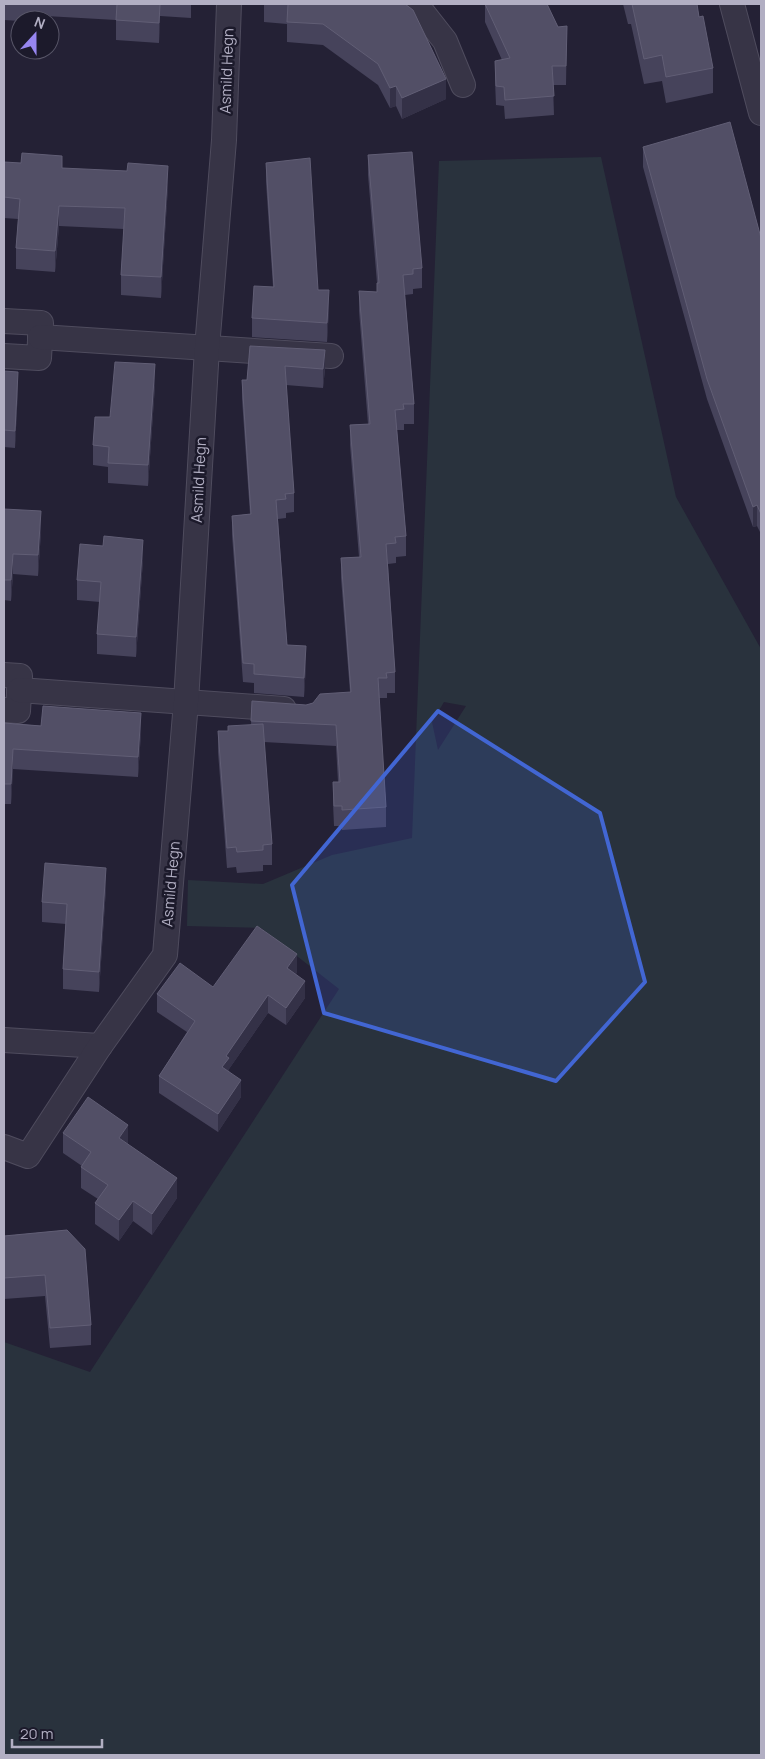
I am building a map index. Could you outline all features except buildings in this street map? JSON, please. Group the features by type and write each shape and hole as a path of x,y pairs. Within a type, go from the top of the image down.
{"street":[{"name":"Asmild Hegn","path":"4,1147 28,1156 100,1046 165,955 186,702 207,348 224,140 229,4"},
{"path":"416,4 445,41 463,85"},
{"path":"732,4 761,113"},
{"path":"4,321 41,323 39,358 4,356"},
{"path":"40,337 331,356"},
{"path":"4,710 18,711 11,682 186,702 307,711"},
{"path":"4,1040 100,1046"}],"highlighted area":[{"path":"438,711 600,813 645,982 556,1081 324,1013 292,885"}],"shaded area":[{"path":"601,157 676,497 761,649 761,1755 4,1755 4,1342 90,1372 339,989 261,928 187,926 188,880 263,884 332,855 412,838 439,161","holes":["444,702 466,706 438,750 432,722"]}]}
